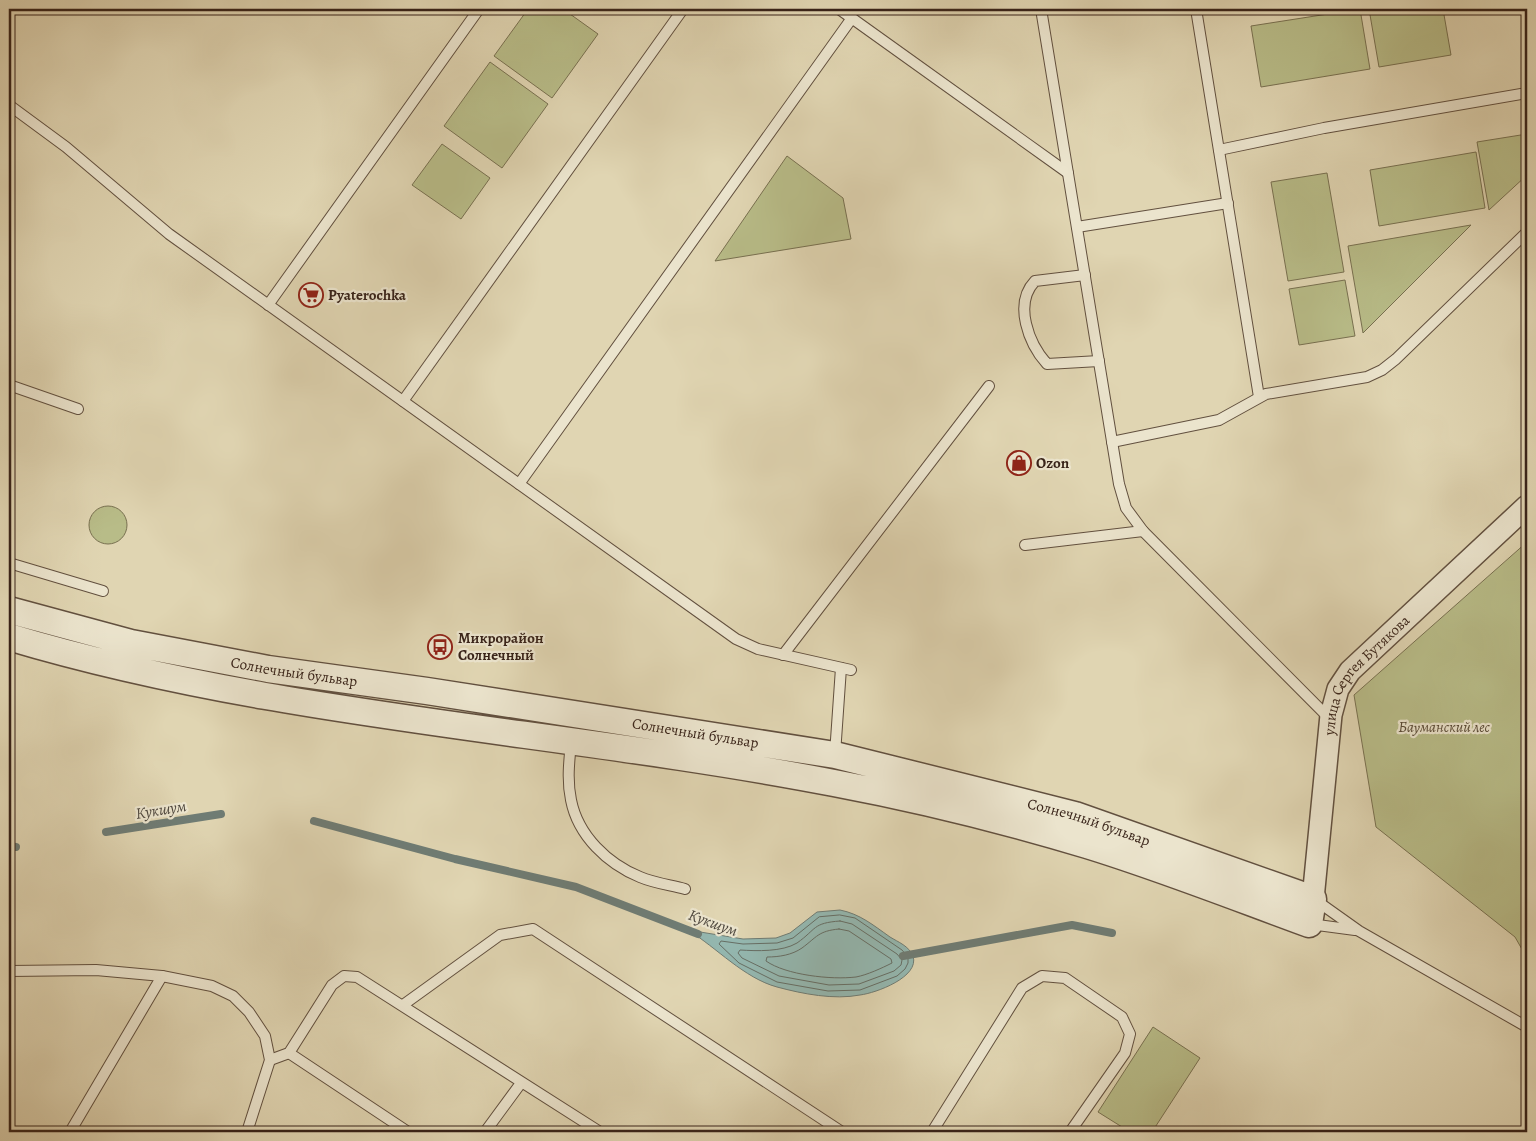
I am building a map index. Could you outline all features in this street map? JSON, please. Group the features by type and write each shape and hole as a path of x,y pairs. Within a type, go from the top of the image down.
{"street":[{"name":"улица Сергея Бутякова","path":"1311,911 1330,720 1336,694 1350,671 1527,506"},
{"name":"Солнечный бульвар","path":"9,610 141,645 268,668 426,690 573,715 835,755 1076,815 1311,911"},
{"name":"Солнечный бульвар","path":"9,636 54,650 147,672 264,695 833,782 958,809 1088,845 1311,911"},
{"path":"571,742 573,715"},
{"path":"833,782 835,755"}],"lane":[{"path":"268,305 480,9"},
{"path":"403,401 683,9"},
{"path":"839,9 1068,173"},
{"path":"1041,9 1112,442 1126,508 1143,531 1330,720"},
{"path":"1196,9 1259,397"},
{"path":"519,484 852,18"},
{"path":"1219,150 1324,128 1527,93"},
{"path":"9,105 83,161 169,234 736,640 758,649 846,669 835,755"},
{"path":"1077,227 1228,203"},
{"path":"1112,442 1219,420 1259,397 1277,392 1367,377 1382,370 1396,360 1527,232"},
{"path":"1085,276 1035,281 1030,286 1025,301 1026,322 1029,337 1038,353 1048,364 1099,361"},
{"path":"9,385 78,409"},
{"path":"783,655 989,386"},
{"path":"1025,545 1143,531"},
{"path":"9,563 103,591"},
{"path":"571,742 568,773 571,801 580,824 595,847 617,866 642,878 685,889"},
{"name":"Солнечный бульвар","path":"1311,911 1376,939 1527,1026"},
{"name":"Солнечный бульвар","path":"1311,911 1359,931"},
{"path":"403,1005 500,935 533,929 842,1132"},
{"path":"9,971 96,970 162,976 212,986 233,996 249,1012 265,1036 270,1060 247,1132"},
{"path":"70,1132 162,976"},
{"path":"270,1060 289,1053 332,985 344,976 358,977 600,1132"},
{"path":"932,1132 1022,988 1042,976 1065,978 1122,1017 1130,1034 1125,1053 1070,1132"},
{"path":"289,1053 408,1132"},
{"path":"485,1132 521,1083"}],"green space":[{"path":"528,9 563,9 598,34 552,98 494,56"},
{"path":"1360,9 1370,69 1261,87 1251,26"},
{"path":"1369,9 1443,9 1451,55 1379,67"},
{"path":"490,62 548,104 502,168 444,126"},
{"path":"1527,134 1527,175 1489,210 1477,142"},
{"path":"442,144 490,178 461,219 412,185"},
{"path":"1476,152 1485,208 1379,226 1370,170"},
{"path":"787,156 843,198 851,239 715,261"},
{"path":"1327,173 1344,272 1288,281 1271,182"},
{"path":"1471,225 1363,333 1348,246"},
{"path":"1345,280 1355,336 1299,345 1289,289"},
{"path":"108,506 121,512 127,525 121,538 108,544 95,538 89,525 95,512"},
{"name":"Бауманский лес","path":"1527,542 1527,958 1515,937 1376,827 1354,695"},
{"path":"1153,1027 1200,1058 1152,1132 1130,1132 1098,1112"}],"water":[{"path":"840,910 860,917 906,947 913,956 913,964 910,971 895,983 867,994 829,997 808,994 777,987 753,977 688,930 743,939 776,938 790,933 817,912"}],"waterway":[{"name":"Кукшум","path":"106,832 221,814"},
{"name":"Кукшум","path":"314,821 455,859 576,887 698,934"},
{"name":"Кукшум","path":"9,846 16,847"},
{"name":"Кукшум","path":"903,956 1072,925 1112,933"}],"place":[{"name":"Pyaterochka","path":"311,295"},
{"name":"Ozon","path":"1019,463"},
{"name":"Микрорайон Солнечный","path":"440,647"}]}
